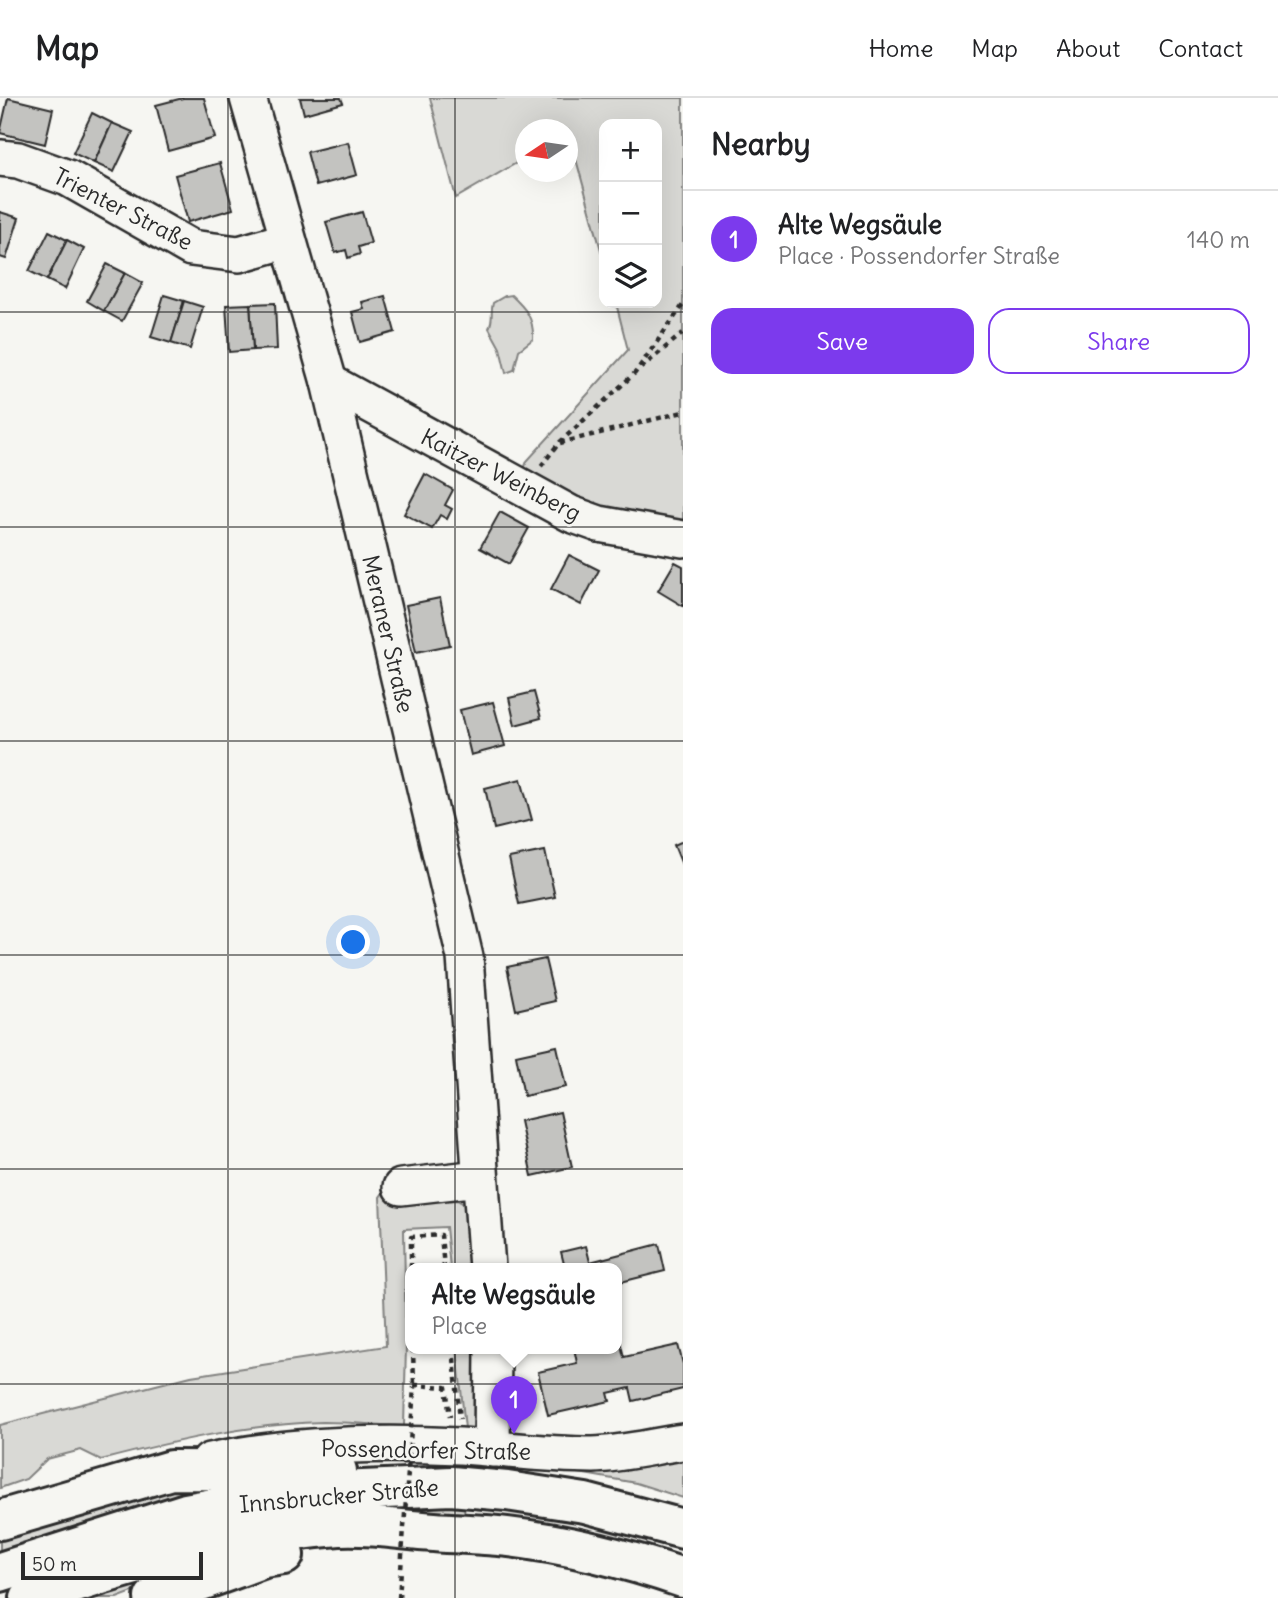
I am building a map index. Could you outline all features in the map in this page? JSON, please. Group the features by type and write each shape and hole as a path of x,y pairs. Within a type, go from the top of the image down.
{"main road":[{"path":"0,1520 171,1470 376,1471 451,1486"},
{"name":"Innsbrucker Straße","path":"0,1572 186,1513 341,1491 451,1486 585,1503 683,1529"},
{"name":"Innsbrucker Straße","path":"30,1598 87,1578 194,1548 274,1534 371,1524 430,1532 508,1537 585,1550 683,1578"},
{"path":"154,1598 264,1558 430,1532"}],"street":[{"name":"Meraner Straße","path":"248,98 329,382 465,957 487,1263"},
{"name":"Trienter Straße","path":"0,158 18,160 68,178 191,248 239,254 288,240"},
{"name":"Kaitzer Weinberg","path":"329,382 571,514 599,524 683,539"},
{"path":"401,1187 479,1178"},
{"path":"492,1449 494,1354"},
{"name":"Possendorfer Straße","path":"171,1470 255,1451 454,1433 492,1449 596,1455 683,1442"}],"path":[{"path":"635,373 683,305"},
{"path":"525,491 559,443 683,333"},
{"path":"559,443 683,412"},
{"path":"411,1263 411,1237 441,1236 444,1263"},
{"path":"399,1598 414,1386 413,1354"},
{"path":"454,1354 460,1420 454,1433"},
{"path":"414,1386 446,1387 454,1433"}],"shaded area":[{"path":"430,98 683,98 683,526 588,508 522,475 527,461 628,350 617,308 662,308 662,119 599,119 599,243 578,166 578,119 515,119 515,164 456,198"},
{"path":"511,295 528,314 533,339 519,350 514,370 506,373 500,348 489,328 493,303"},
{"path":"389,1184 412,1201 457,1200 469,1207 479,1263 450,1263 446,1227 404,1229 404,1426 323,1422 267,1426 183,1440 101,1460 81,1450 47,1459 26,1479 0,1488 0,1425 191,1376 386,1346 380,1197"},
{"path":"458,1354 483,1354 479,1428 465,1429"},
{"path":"683,1453 683,1498 636,1483 544,1467"},
{"path":"248,1486 0,1555 0,1530 136,1490"},
{"path":"414,1503 465,1506 464,1513 414,1510"},
{"path":"188,1571 117,1598 66,1598"}],"building":[{"path":"8,98 53,109 45,144 0,133"},
{"path":"183,98 204,98 215,138 168,151 156,105"},
{"path":"300,98 341,98 343,103 304,114"},
{"path":"92,113 112,123 94,163 73,153"},
{"path":"112,123 133,132 114,172 94,163"},
{"path":"348,142 357,175 316,186 307,152"},
{"path":"220,163 233,209 188,222 175,175"},
{"path":"0,212 19,218 6,259 0,257"},
{"path":"362,212 371,243 358,247 360,254 348,258 346,250 335,253 326,222"},
{"path":"49,231 67,240 47,280 29,271"},
{"path":"67,240 84,249 65,289 47,280"},
{"path":"107,264 125,273 104,311 87,301"},
{"path":"125,273 143,283 122,321 104,311"},
{"path":"164,295 184,301 171,343 151,337"},
{"path":"385,296 395,332 360,342 352,312 364,309 362,302"},
{"path":"184,301 203,307 190,349 171,343"},
{"path":"275,303 277,349 253,350 250,304"},
{"path":"250,304 253,350 229,352 226,305"},
{"path":"425,474 453,490 445,505 452,509 447,519 440,515 432,529 404,514"},
{"path":"500,512 529,528 509,564 480,548"},
{"path":"569,555 599,570 581,605 551,589"},
{"path":"675,562 683,566 683,606 658,591"},
{"path":"440,598 450,645 416,652 406,605"},
{"path":"534,692 541,718 515,725 509,698"},
{"path":"493,702 505,746 471,755 460,710"},
{"path":"521,779 532,820 494,829 485,788"},
{"path":"683,841 683,867 674,845"},
{"path":"545,851 555,897 519,904 509,858"},
{"path":"545,959 555,1001 516,1010 507,967"},
{"path":"557,1046 566,1087 524,1096 516,1055"},
{"path":"560,1112 572,1167 532,1176 520,1121"},
{"path":"659,1244 665,1271 622,1282 622,1263 564,1263 561,1252 586,1246 590,1262"},
{"path":"678,1345 683,1364 683,1389 633,1401 630,1388 608,1393 610,1401 548,1415 538,1372 577,1363 575,1354 622,1354 622,1349 624,1357"}],"place":[{"name":"Alte Wegsäule","path":"514,1434"}]}
